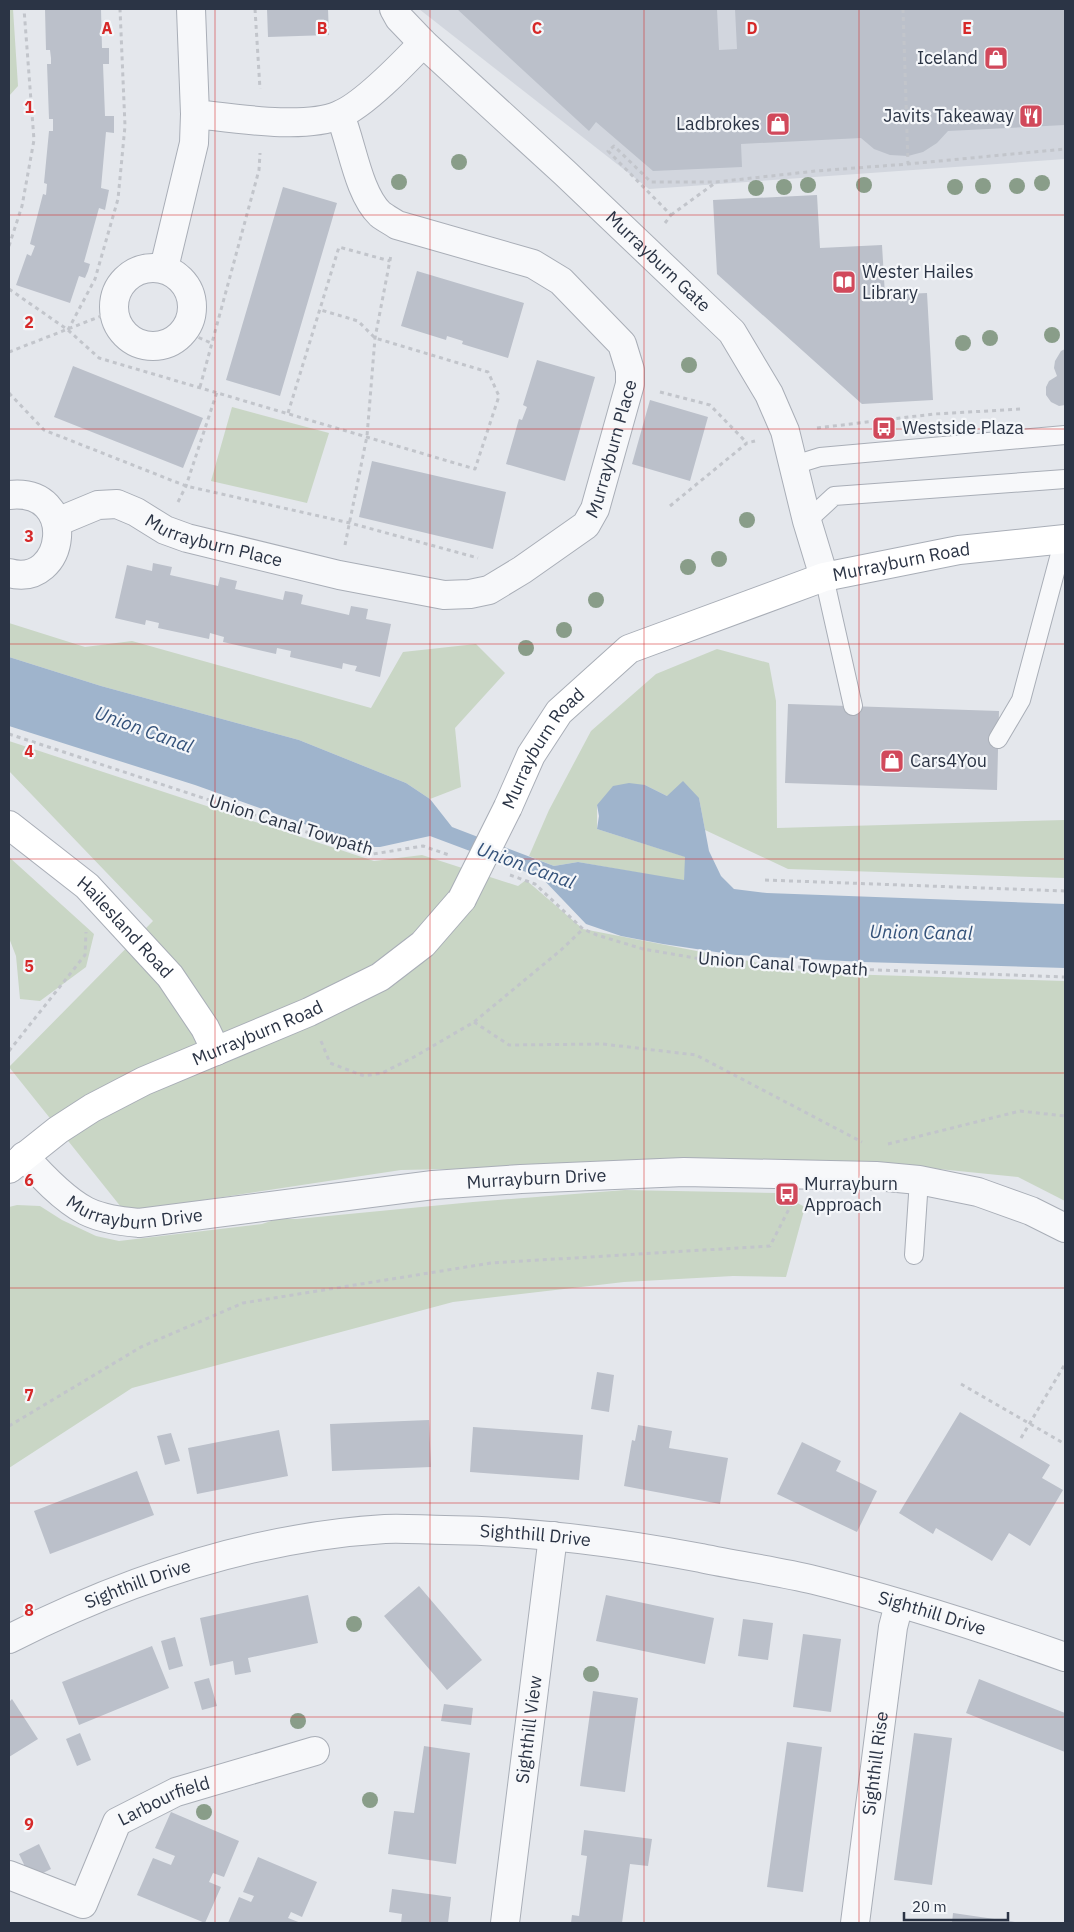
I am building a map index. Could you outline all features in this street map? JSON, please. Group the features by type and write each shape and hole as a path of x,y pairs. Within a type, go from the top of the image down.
{"street":[{"path":"164,268 194,143 195,114 191,9"},
{"name":"Murrayburn Gate","path":"394,9 398,18 423,43 565,173 732,332 769,394 785,431 807,521 824,577"},
{"path":"195,114 296,123 319,121 340,115 361,101 404,63 423,43"},
{"name":"Murrayburn Place","path":"57,522 98,505 117,504 136,512 165,530 187,538 339,575 444,595 470,594 489,590 522,570 586,524 595,509 630,384 630,370 622,344 562,281 533,264 397,225 380,214 367,196 340,115"},
{"path":"148,267 164,268 177,276 187,288 192,302 191,318 184,331 172,341 158,346 142,344 128,338 118,326 114,311 115,296 122,282 133,272 148,267"},
{"path":"9,495 22,494 37,499 50,508 57,522 58,538 54,553 44,566 30,573 9,573"},
{"name":"Murrayburn Road","path":"16,1163 58,1130 92,1108 144,1081 309,1012 380,977 423,944 462,899 508,807 530,756 558,712 629,649 824,577 959,550 1065,539"},
{"name":"Hailesland Road","path":"9,825 87,886 170,976 205,1028 216,1051"},
{"name":"Murrayburn Drive","path":"16,1163 38,1172 86,1211 114,1220 139,1223 433,1185 521,1178 684,1172 876,1176 919,1180 978,1192 1031,1211 1065,1228"},
{"name":"Sighthill Drive","path":"9,1639 105,1594 208,1559 264,1545 386,1529 494,1531 638,1546 812,1579 994,1632 1065,1657"},
{"name":"Sighthill View","path":"505,1923 553,1536"},
{"name":"Sighthill Rise","path":"855,1923 893,1627 899,1604"},
{"name":"Larbourfield","path":"9,1875 83,1904 117,1822 176,1792 315,1751"}],"lane":[{"path":"794,465 820,457 1065,435"},
{"path":"807,521 834,496 1065,479"},
{"path":"998,739 1021,700 1065,539"},
{"path":"824,577 853,706"},
{"path":"914,1255 919,1180"}],"path":[{"path":"9,246 22,206 34,140 24,9"},
{"path":"68,330 95,279 118,199 125,126 120,9"},
{"path":"200,387 259,170 261,120 255,9"},
{"path":"902,9 908,164"},
{"path":"671,215 608,151 614,146 651,182 716,182 816,170 908,164 1065,149"},
{"path":"646,250 671,215 716,182"},
{"path":"339,575 367,436 375,338 397,225"},
{"path":"288,413 339,247 390,260"},
{"path":"9,289 68,330 99,358 475,469 499,396 488,372 375,338 358,320 321,310"},
{"path":"9,352 114,311"},
{"path":"184,331 211,343"},
{"path":"630,384 710,405 747,443"},
{"path":"165,530 186,486 218,392"},
{"path":"9,393 44,430 186,486 350,523 522,570"},
{"name":"Union Canal Towpath","path":"9,734 373,854 423,846 451,856"},
{"name":"Union Canal Towpath","path":"507,874 535,884 582,929 613,941 643,949 737,964 1065,977"},
{"path":"765,880 1065,891"},
{"path":"9,1051 85,956 87,886"},
{"path":"309,1012 330,1063 364,1076 382,1073 474,1022 561,950 582,929"},
{"path":"474,1022 509,1045 603,1044 696,1055 873,1148 1020,1111 1065,1116"},
{"path":"873,1148 876,1176"},
{"path":"9,1426 140,1347 243,1303 491,1262 770,1246 807,1174"},
{"path":"1021,1438 1065,1364"},
{"path":"961,1384 1065,1444"}],"shaded area":[{"path":"419,9 1065,9 1065,159 649,189"}],"green space":[{"path":"9,9 13,9 18,86 9,96"},
{"path":"232,407 329,433 307,503 211,481"},
{"path":"9,623 85,647 132,641 371,708 403,652 476,644 505,673 455,728 461,787 430,799 406,783 299,740 101,686 9,657"},
{"path":"717,649 769,663 776,701 777,828 1065,820 1065,878 788,869 705,830 699,798 667,796 645,785 597,805 597,829 686,857 684,881 578,862 554,866 529,856 549,810 591,731 656,674"},
{"path":"9,741 374,861 422,855 518,886 526,880 583,929 810,973 1065,981 1065,1201 1018,1177 859,1161 401,1170 125,1212 9,1067 153,921 9,771"},
{"path":"9,857 94,934 86,967 40,1001 20,999 16,956 9,938"},
{"path":"625,1190 778,1193 805,1207 786,1277 733,1276 624,1282 453,1302 132,1388 9,1468 9,1207 17,1205 40,1206 62,1220 96,1236 119,1241 262,1224 277,1219 297,1219"}],"water":[{"name":"Union Canal","path":"9,657 101,686 299,740 406,783 430,799 452,827 554,866 578,862 684,880 685,857 597,829 599,816 597,805 613,786 629,783 645,785 667,796 683,781 699,798 709,851 721,876 734,889 767,893 1065,904 1065,968 863,962 736,955 621,936 586,924 542,878 430,836 380,847 369,847 195,785 9,726"}],"building":[{"path":"45,9 101,9 102,48 109,48 109,64 103,64 105,116 114,116 114,133 106,132 101,188 109,190 105,210 99,208 84,262 90,264 88,271 85,278 79,276 70,303 16,285 27,254 31,256 35,246 30,244 43,194 46,195 47,184 44,183 49,131 53,131 53,119 49,119 47,64 51,64 51,58 50,50 46,50"},
{"path":"267,9 328,9 329,35 268,37"},
{"path":"457,9 717,9 719,50 737,49 735,9 1065,9 1065,125 948,131 937,143 923,152 908,156 890,155 874,149 861,138 741,144 742,167 653,171 596,122 589,131"},
{"path":"283,187 337,203 280,396 226,380"},
{"path":"817,195 820,248 882,245 885,295 927,293 933,400 862,404 717,274 713,200"},
{"path":"417,271 524,303 508,358 462,344 463,341 447,336 446,340 401,326"},
{"path":"1065,349 1065,405 1059,406 1051,402 1046,395 1046,387 1049,381 1057,376 1054,368 1055,361 1061,351"},
{"path":"537,360 595,377 565,481 506,464 519,419 522,420 527,407 523,405"},
{"path":"73,366 203,418 183,468 54,417"},
{"path":"650,400 708,417 690,481 632,464"},
{"path":"372,461 506,492 493,549 359,517"},
{"path":"153,563 172,567 170,575 218,586 220,577 237,581 235,589 283,600 285,591 297,593 303,595 301,604 349,615 351,606 368,609 366,619 391,624 380,677 355,671 357,666 343,663 342,669 290,657 291,651 277,648 276,654 223,642 224,637 210,633 209,639 158,628 159,623 146,620 145,625 115,618 127,565 152,571"},
{"name":"Cars4You","path":"788,704 999,711 997,790 785,783"},
{"path":"597,1372 614,1375 609,1412 591,1409"},
{"path":"960,1412 1050,1465 1042,1478 1063,1490 1030,1546 1009,1533 992,1561 936,1528 933,1534 899,1513"},
{"path":"429,1420 431,1467 332,1471 330,1424"},
{"path":"638,1425 672,1431 669,1448 728,1458 720,1504 624,1486 632,1440 635,1441"},
{"path":"473,1427 583,1435 579,1480 470,1472"},
{"path":"279,1430 288,1476 197,1494 188,1448"},
{"path":"171,1433 180,1461 165,1465 157,1436"},
{"path":"802,1442 841,1461 836,1471 877,1491 857,1532 777,1494"},
{"path":"137,1471 154,1515 50,1554 34,1511"},
{"path":"419,1586 482,1660 447,1690 384,1616"},
{"path":"308,1595 318,1643 248,1658 251,1672 235,1675 233,1661 210,1666 200,1618"},
{"path":"606,1595 714,1618 705,1664 596,1641"},
{"path":"743,1619 773,1623 768,1660 738,1656"},
{"path":"803,1634 841,1639 831,1712 793,1707"},
{"path":"175,1637 183,1666 169,1670 161,1641"},
{"path":"152,1646 169,1688 79,1725 62,1682"},
{"path":"209,1678 217,1706 202,1710 194,1682"},
{"path":"979,1679 1065,1713 1065,1752 966,1713"},
{"path":"593,1691 638,1698 625,1792 580,1786"},
{"path":"12,1699 38,1739 9,1757 9,1702"},
{"path":"444,1704 473,1708 471,1725 441,1721"},
{"path":"80,1733 91,1760 77,1766 66,1739"},
{"path":"914,1733 952,1738 932,1885 894,1880"},
{"path":"787,1742 822,1747 803,1892 767,1887"},
{"path":"424,1746 470,1753 456,1864 388,1854 394,1811 414,1813"},
{"path":"171,1812 239,1841 224,1877 213,1873 209,1882 221,1887 205,1923 137,1895 153,1858 171,1865 175,1856 155,1848"},
{"path":"584,1830 652,1839 648,1866 630,1864 622,1923 571,1923 572,1915 579,1916 587,1856 581,1855"},
{"path":"39,1844 51,1869 31,1879 19,1854"},
{"path":"258,1857 317,1882 302,1917 291,1912 288,1918 301,1923 228,1923 239,1897 251,1902 254,1896 243,1892"},
{"path":"392,1889 451,1897 448,1923 401,1923 402,1914 389,1912"},
{"path":"953,1913 1015,1922 1015,1923 952,1923"}],"place":[{"name":"Iceland","path":"996,58"},
{"name":"Javits Takeaway","path":"1031,116"},
{"name":"Ladbrokes","path":"778,124"},
{"name":"Wester Hailes Library","path":"844,282"},
{"name":"Westside Plaza","path":"884,428"},
{"name":"Cars4You","path":"892,761"},
{"name":"Murrayburn Approach","path":"787,1194"}]}
